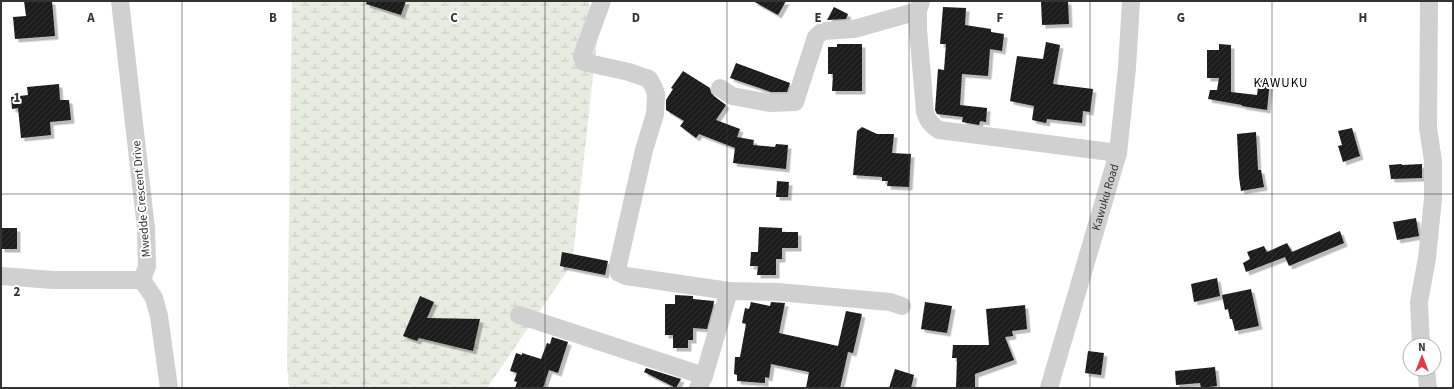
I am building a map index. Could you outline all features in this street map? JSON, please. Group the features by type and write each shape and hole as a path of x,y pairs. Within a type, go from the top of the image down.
{"street":[{"name":"Mwedde Crescent Drive","path":"120,1 146,228 147,266 142,280"},
{"path":"602,1 583,53 582,57 584,62 629,72 649,79 656,94 655,114 644,150 618,264 618,272 626,276 728,291 778,292 890,302 902,306"},
{"name":"Kawuku Road","path":"1049,388 1118,153 1127,68 1130,1"},
{"path":"1421,337 1419,302 1433,199 1433,161 1428,128 1428,1"},
{"path":"720,88 732,96 770,103 795,102 816,37 823,31 854,30 920,6 918,30 925,112 929,123 932,126 939,130 1118,153"},
{"path":"1,276 53,280 142,280 154,298 159,316 168,388"},
{"path":"519,315 701,382 728,291"},
{"path":"1427,377 1428,388"}],"green space":[{"path":"292,1 588,1 598,32 572,264 487,388 289,388 287,365"}],"building":[{"path":"24,1 52,1 55,36 15,39 13,17 26,16"},
{"path":"367,1 406,1 401,15 366,4"},
{"path":"753,1 786,1 778,15"},
{"path":"1041,1 1068,1 1069,24 1042,25"},
{"path":"834,7 848,14 846,19 827,20"},
{"path":"943,7 966,8 965,25 991,29 991,32 1004,34 1002,51 990,49 988,76 962,74 960,105 987,108 986,122 980,121 979,125 962,122 963,117 937,114 935,110 938,69 944,70 946,44 940,44"},
{"path":"1046,42 1060,45 1053,84 1093,89 1090,112 1083,111 1082,123 1047,119 1046,123 1032,120 1034,106 1010,101 1017,56 1043,59"},
{"path":"837,44 862,44 862,91 832,91 833,74 828,74 828,47 837,47"},
{"path":"1219,44 1231,45 1231,92 1257,95 1259,79 1270,80 1267,110 1208,99 1210,90 1217,90 1219,78 1207,78 1207,50 1219,50"},
{"path":"736,63 790,83 787,92 771,92 730,78"},
{"path":"683,71 710,88 711,93 726,105 716,120 740,129 737,137 754,140 753,145 775,147 776,144 788,145 786,169 733,163 735,148 699,134 696,138 680,126 684,121 666,110 666,100 673,89 671,88"},
{"path":"59,84 60,100 69,100 71,120 50,122 51,135 21,138 18,108 12,109 11,97 28,95 27,87"},
{"path":"862,127 877,134 894,134 892,153 911,154 909,187 887,186 888,181 882,181 882,177 853,175 857,131"},
{"path":"1352,128 1360,156 1343,162 1338,146 1342,145 1338,131"},
{"path":"1256,132 1258,170 1261,170 1264,187 1241,191 1237,134"},
{"path":"1422,164 1422,178 1391,179 1389,165"},
{"path":"777,181 789,182 788,197 776,197"},
{"path":"1416,218 1419,236 1397,240 1393,222"},
{"path":"759,227 782,228 782,232 798,232 798,248 782,248 782,259 776,259 776,275 757,275 758,266 750,266 751,252 758,252"},
{"path":"1,228 17,228 17,249 1,249"},
{"path":"1340,231 1344,243 1289,266 1285,257 1246,272 1243,263 1250,259 1247,252 1264,246 1267,252 1287,243 1292,252"},
{"path":"562,252 608,261 605,275 560,266"},
{"path":"1217,278 1220,296 1194,302 1191,284"},
{"path":"1251,289 1259,326 1235,331 1228,309 1225,310 1222,295"},
{"path":"675,295 693,296 693,299 714,301 707,329 693,328 693,340 688,340 688,348 673,348 673,335 665,335 665,304 675,304"},
{"path":"420,296 434,302 427,318 480,319 473,351 419,338 417,341 403,336"},
{"path":"751,302 770,306 771,302 785,303 779,333 838,346 846,311 862,314 853,353 848,352 840,388 806,388 809,372 771,364 769,378 765,377 765,383 737,381 737,375 734,374 735,357 740,357 746,324 742,323 745,308 749,309"},
{"path":"925,302 952,306 947,333 921,329"},
{"path":"1025,305 1027,329 1012,331 1013,336 1005,337 1014,360 975,374 975,388 956,388 957,358 952,358 953,345 989,345 986,309"},
{"path":"552,337 568,342 558,373 549,370 543,388 515,388 517,382 514,381 517,373 510,371 516,353 522,355 522,353 541,359 547,343 550,344"},
{"path":"1088,351 1104,353 1101,375 1085,373"},
{"path":"1215,367 1217,386 1201,388 1200,383 1176,385 1175,371"},
{"path":"646,368 681,379 676,388 644,372"},
{"path":"895,369 914,375 911,388 889,388"}],"district":[{"name":"KAWUKU","path":"1281,82"}]}
